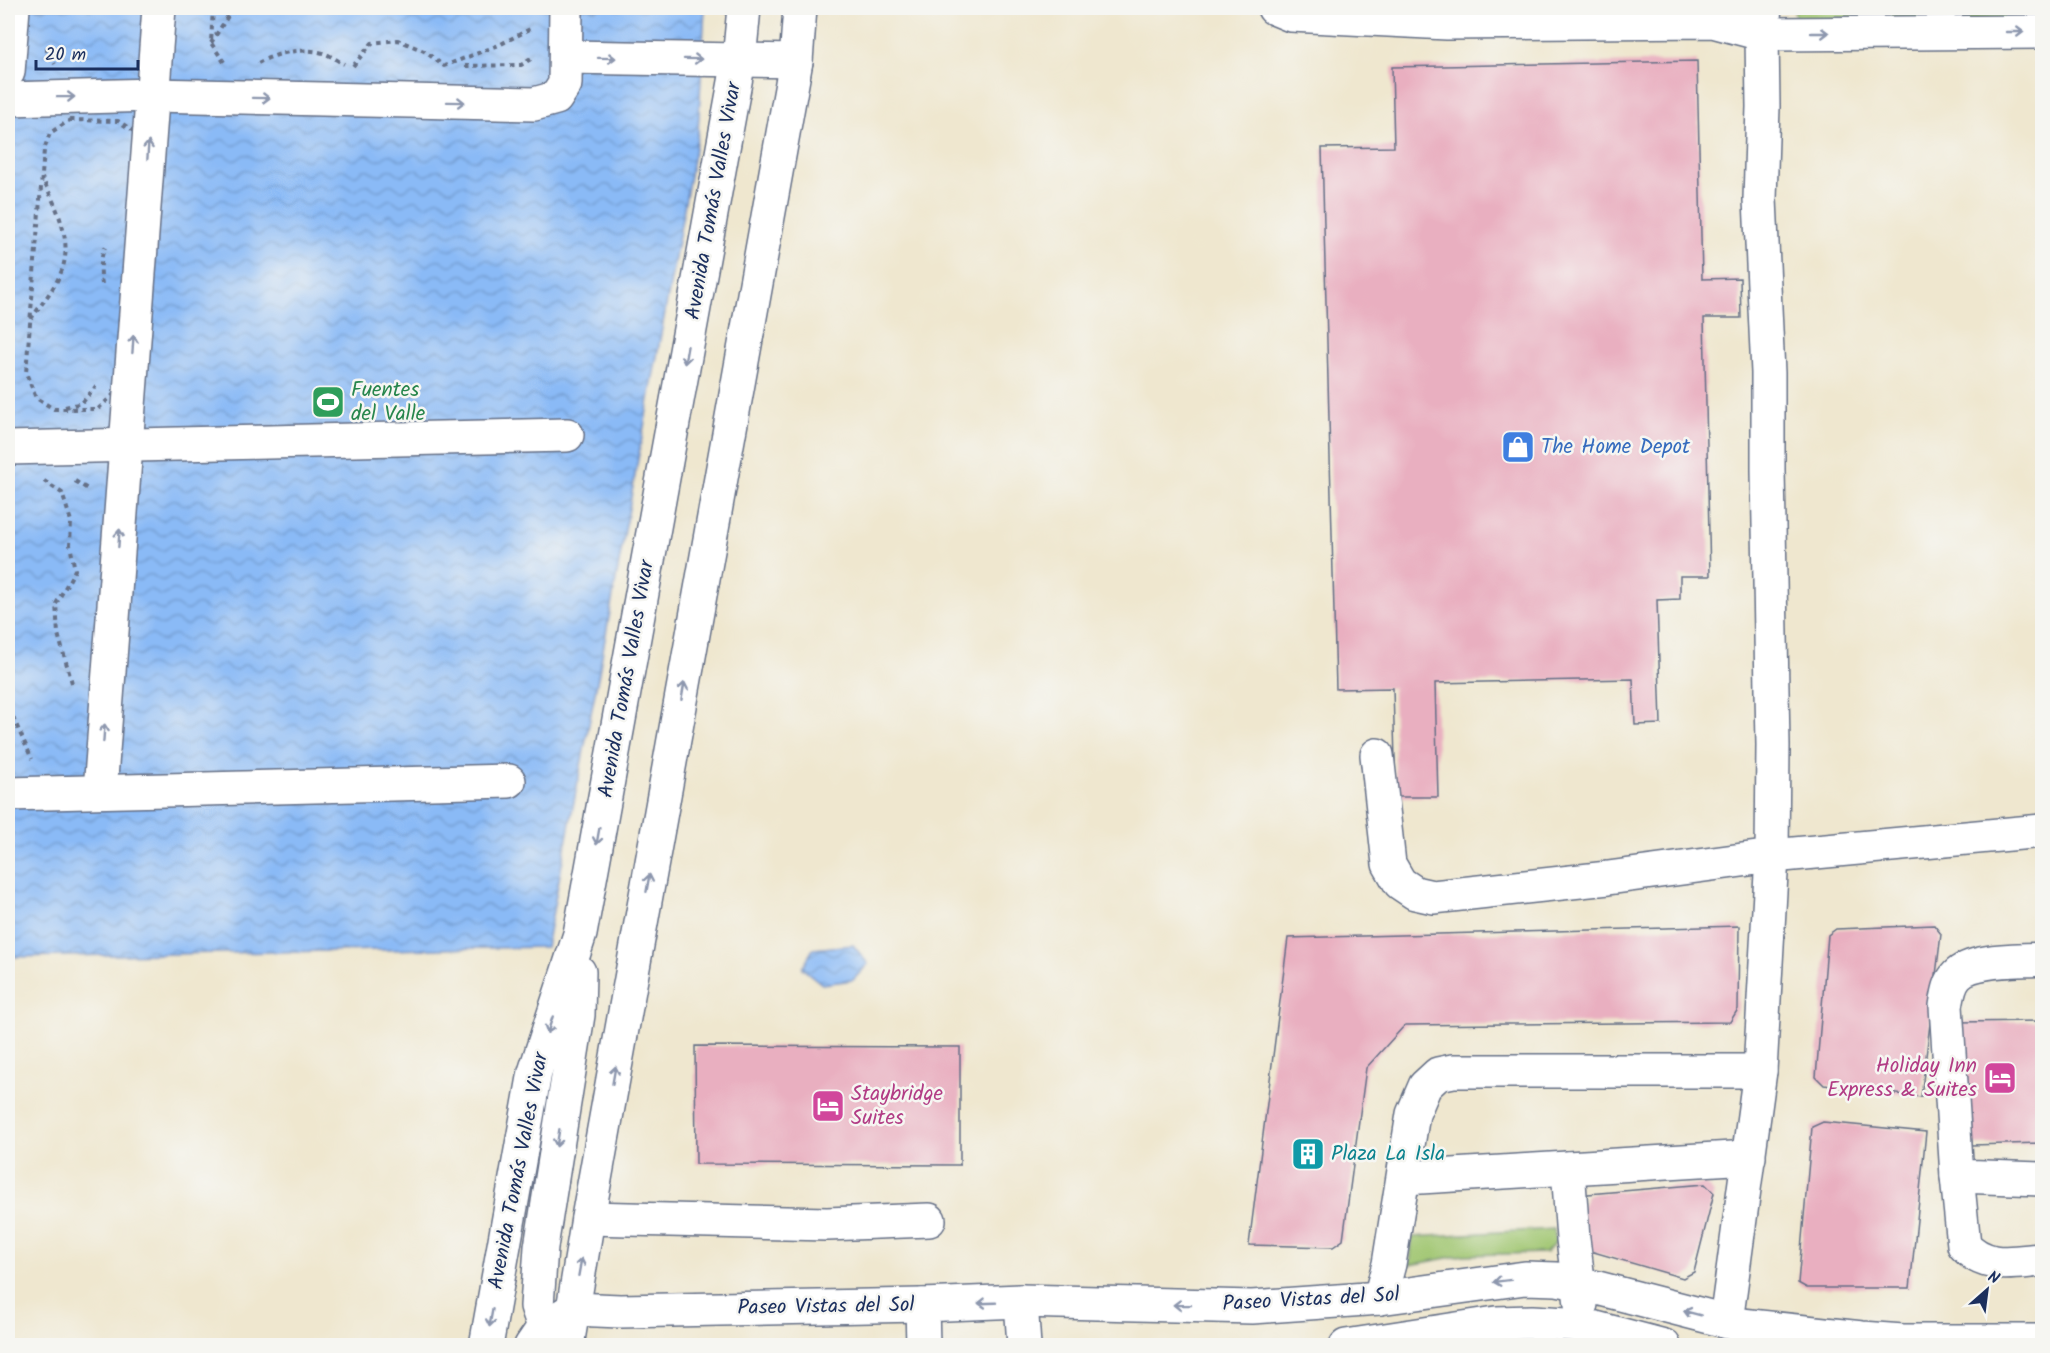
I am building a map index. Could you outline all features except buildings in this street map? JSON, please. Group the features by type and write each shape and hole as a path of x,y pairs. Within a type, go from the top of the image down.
{"street":[{"path":"8,72 13,8"},
{"path":"100,791 159,8"},
{"path":"8,99 153,95 534,104 556,98 565,84 551,56 566,8"},
{"name":"Avenida Tomás Valles Vivar","path":"486,1346 535,1072 580,934 740,60 744,8"},
{"path":"550,1341 573,1309 796,61 800,8"},
{"path":"1274,8 1291,15 1447,23 1726,14 1763,21 2043,32"},
{"path":"1726,1322 1760,1071 1772,856 1768,373 1760,199 1763,21"},
{"path":"551,56 796,61"},
{"path":"8,448 567,435"},
{"path":"1377,755 1389,864 1401,883 1415,892 1433,897 1608,878 1772,856 2043,831"},
{"path":"8,794 509,782"},
{"path":"550,1341 537,1306 541,1247 578,1015 580,934"},
{"path":"2043,959 1973,964 1957,975 1949,989 1946,1006 1964,1245 1971,1252 1991,1263 2043,1260"},
{"path":"1380,1298 1389,1264 1413,1114 1425,1086 1438,1074 1453,1071 1760,1071"},
{"path":"1404,1178 1749,1157"},
{"path":"1568,1168 1584,1324"},
{"path":"1957,1176 2043,1179"},
{"path":"588,1218 827,1224 929,1220"},
{"name":"Paseo Vistas del Sol","path":"573,1309 620,1311 1021,1301 1252,1306 1380,1298 1525,1278 1557,1279 1578,1283 1726,1322 1862,1342 2043,1341"},
{"path":"1021,1301 1024,1346"},
{"path":"922,1305 923,1346"},
{"name":"Paseo Vistas del Sol","path":"1346,1346 1496,1323 1584,1324 1664,1346"}],"path":[{"path":"213,8 211,43 229,70"},
{"path":"211,43 233,8"},
{"path":"444,66 499,45 537,24"},
{"path":"48,40 47,51 56,66"},
{"path":"351,68 372,43 398,40 424,51 444,66"},
{"path":"254,65 270,57 297,51 323,53 351,68"},
{"path":"432,66 522,65 551,56"},
{"path":"340,68 363,68"},
{"path":"70,120 118,121 135,132 142,155 124,371 113,395 98,410 54,409 36,398 26,373 30,319 44,150 50,133 70,120"},
{"path":"30,319 49,293 63,267 65,246 58,212 42,177"},
{"path":"36,475 62,494 71,521 70,545 75,570 56,604 58,634 74,693"},
{"path":"8,580 12,592 8,616"},
{"path":"8,700 9,711 32,759"}],"green space":[{"path":"1794,8 2036,8 2037,20 1796,26"},
{"path":"1554,1229 1556,1242 1546,1253 1463,1255 1410,1265 1412,1237"}],"water":[{"name":"Fuentes del Valle","path":"8,8 705,8 698,132 546,947 8,957"},
{"path":"853,945 868,964 853,980 822,984 802,968 813,949"}],"place":[{"name":"Fuentes del Valle","path":"328,402"},
{"name":"The Home Depot","path":"1518,447"},
{"name":"Holiday Inn Express & Suites","path":"2000,1078"},
{"name":"Staybridge Suites","path":"828,1106"},
{"name":"Plaza La Isla","path":"1308,1154"}]}
